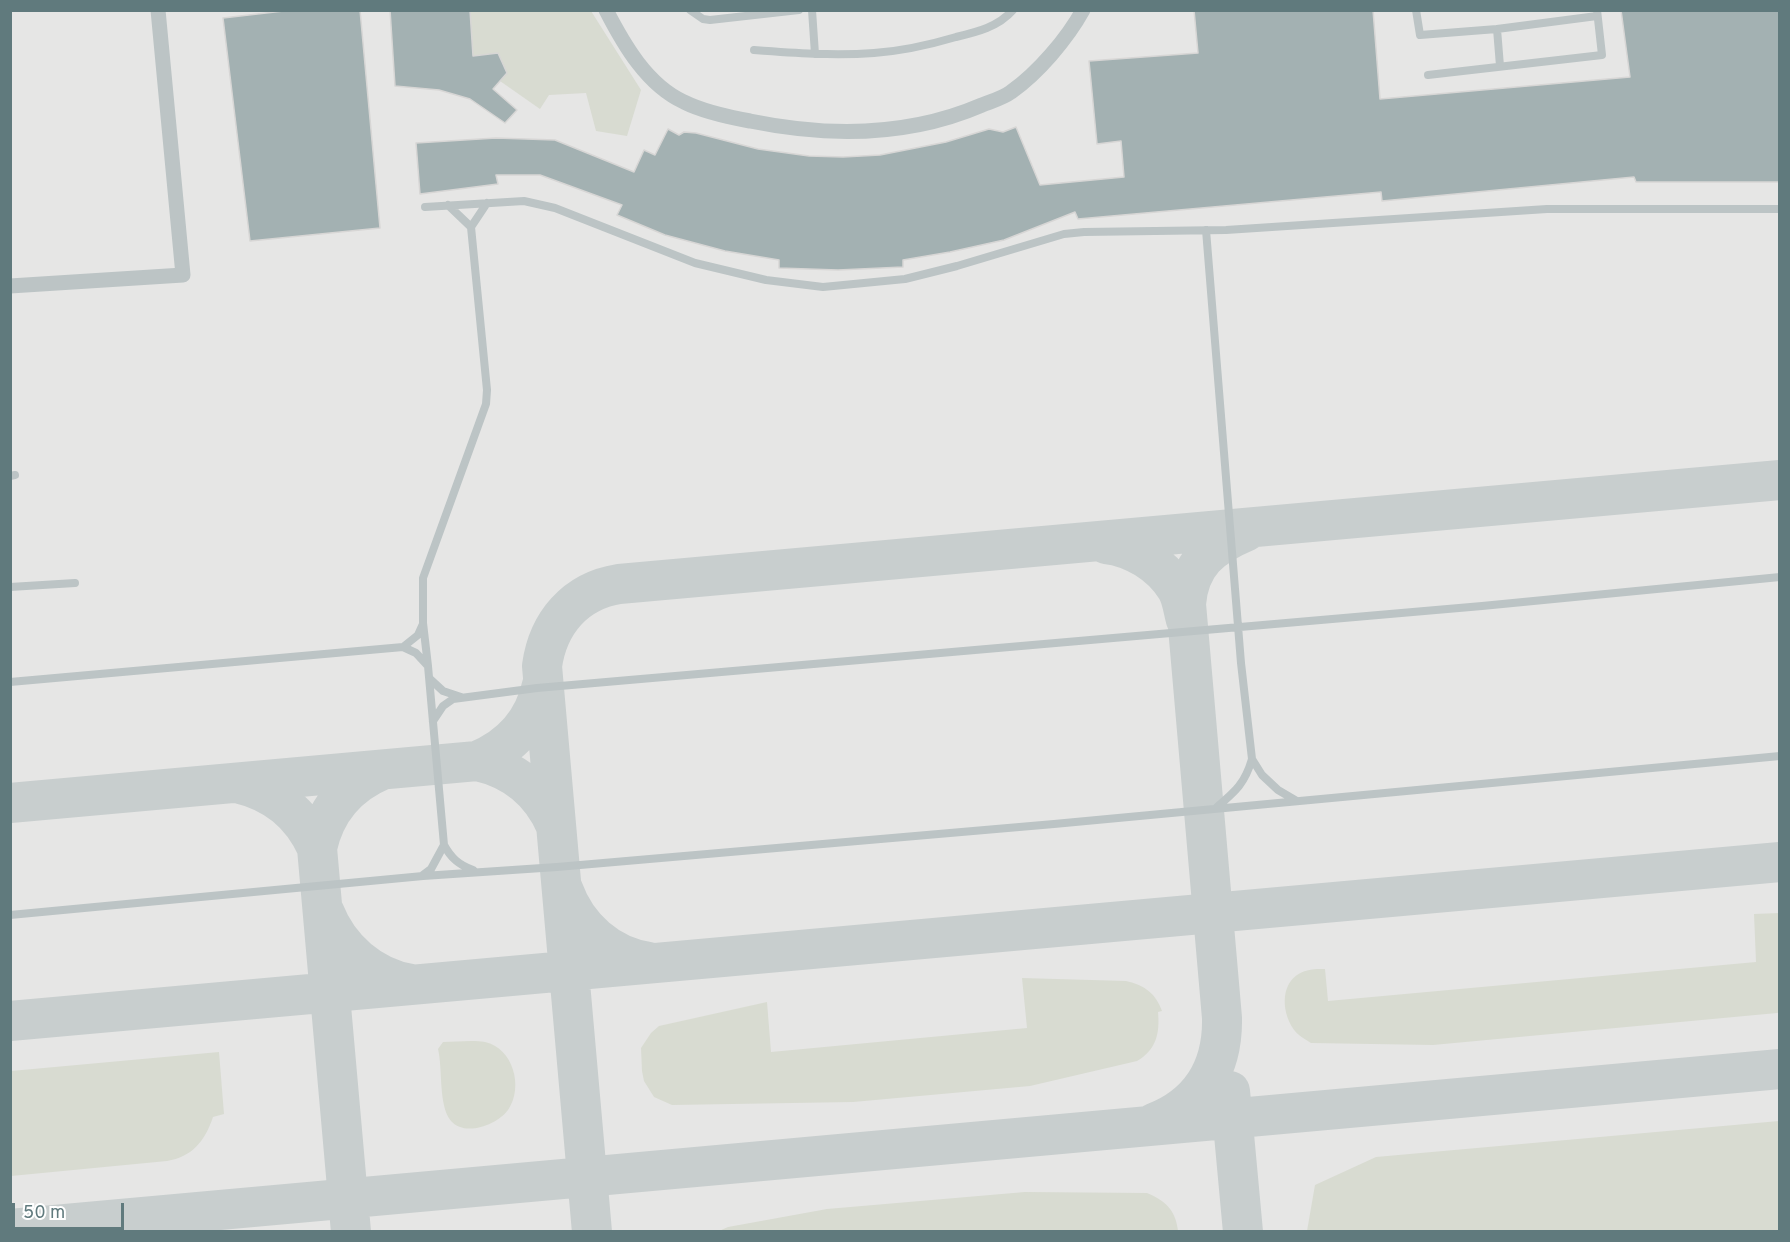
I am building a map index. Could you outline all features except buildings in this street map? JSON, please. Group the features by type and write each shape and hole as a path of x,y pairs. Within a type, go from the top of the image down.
{"street":[{"path":"10,286 183,275 158,10"},
{"path":"606,10 622,41 650,78 683,102 749,121 833,132 888,130 935,122 968,112 1010,94 1036,70 1088,10"},
{"path":"1074,26 1083,10"}],"lane":[{"path":"690,10 703,19 710,20 799,10"},
{"path":"812,10 815,54"},
{"path":"754,50 815,54 873,53 920,47 977,32 996,24 1013,10"},
{"path":"1416,10 1420,35 1497,29 1597,13 1602,55 1428,75"},
{"path":"1497,29 1500,66"},
{"path":"425,207 524,201 555,208 695,263 766,280 823,287 905,279 1064,234 1084,231 1206,230 1547,209 1779,209"},
{"path":"478,872 462,867 450,857 444,845 423,623 423,578 486,404 487,390 471,227 487,203"},
{"path":"448,206 471,227"},
{"path":"1206,230 1252,759 1247,776 1237,789 1216,807"},
{"path":"433,721 443,706 453,699 537,688 1482,606 1779,577"},
{"path":"10,587 75,583"},
{"path":"403,647 418,635 423,623"},
{"path":"10,682 403,647 416,653 428,666"},
{"path":"430,679 443,691 462,697"},
{"path":"10,915 423,876 1054,824 1779,756"},
{"path":"1252,759 1262,775 1278,790 1295,800"},
{"path":"423,876 431,869 444,845"}],"shaded area":[{"path":"10,11 1779,11 1779,1231 11,1231"},
{"path":"470,11 591,11 641,90 627,136 596,131 586,93 549,95 540,109 500,81 507,73 473,56"},
{"path":"1779,913 1780,1012 1777,1013 1433,1045 1311,1043 1294,1029 1286,1013 1285,996 1291,981 1300,973 1314,969 1325,969 1328,1001 1756,962 1754,914"},
{"path":"1022,978 1126,981 1139,985 1153,995 1162,1011 1158,1012 1157,1034 1153,1046 1137,1061 1030,1086 853,1102 672,1105 654,1097 644,1081 641,1048 659,1026 767,1002 771,1052 1027,1028"},
{"path":"443,1042 485,1042 503,1052 513,1070 515,1091 513,1101 503,1115 489,1124 472,1129 457,1126 451,1121 442,1096 438,1049"},
{"path":"219,1052 224,1114 213,1117 202,1140 184,1156 167,1161 11,1176 11,1071"},
{"path":"1779,1121 1779,1231 1307,1231 1315,1185 1376,1157"},
{"path":"1025,1192 1147,1193 1169,1208 1175,1218 1178,1231 719,1231 728,1227 827,1209"}],"taxiway":[{"path":"592,1232 542,666 545,650 557,623 577,602 589,594 619,584 1780,480"},
{"path":"1154,1123 1185,1106 1196,1095 1213,1068 1221,1036 1222,1018 1186,604 1192,578 1204,558 1223,543 1247,531"},
{"path":"1106,544 1136,553 1163,571 1178,592 1186,620"},
{"path":"477,761 500,748 519,732 533,711 542,685"},
{"path":"10,803 477,761 502,770 524,783 542,802 556,826"},
{"path":"351,1232 317,848 325,822 339,801 358,783 382,770"},
{"path":"237,783 275,798 295,814 317,848"},
{"path":"10,1021 1780,862"},
{"path":"563,889 577,916 596,938 621,954 649,962"},
{"path":"324,911 338,937 358,959 383,975 411,984"},
{"path":"10,1229 1780,1069"},
{"path":"1230,1091 1243,1232"}]}
